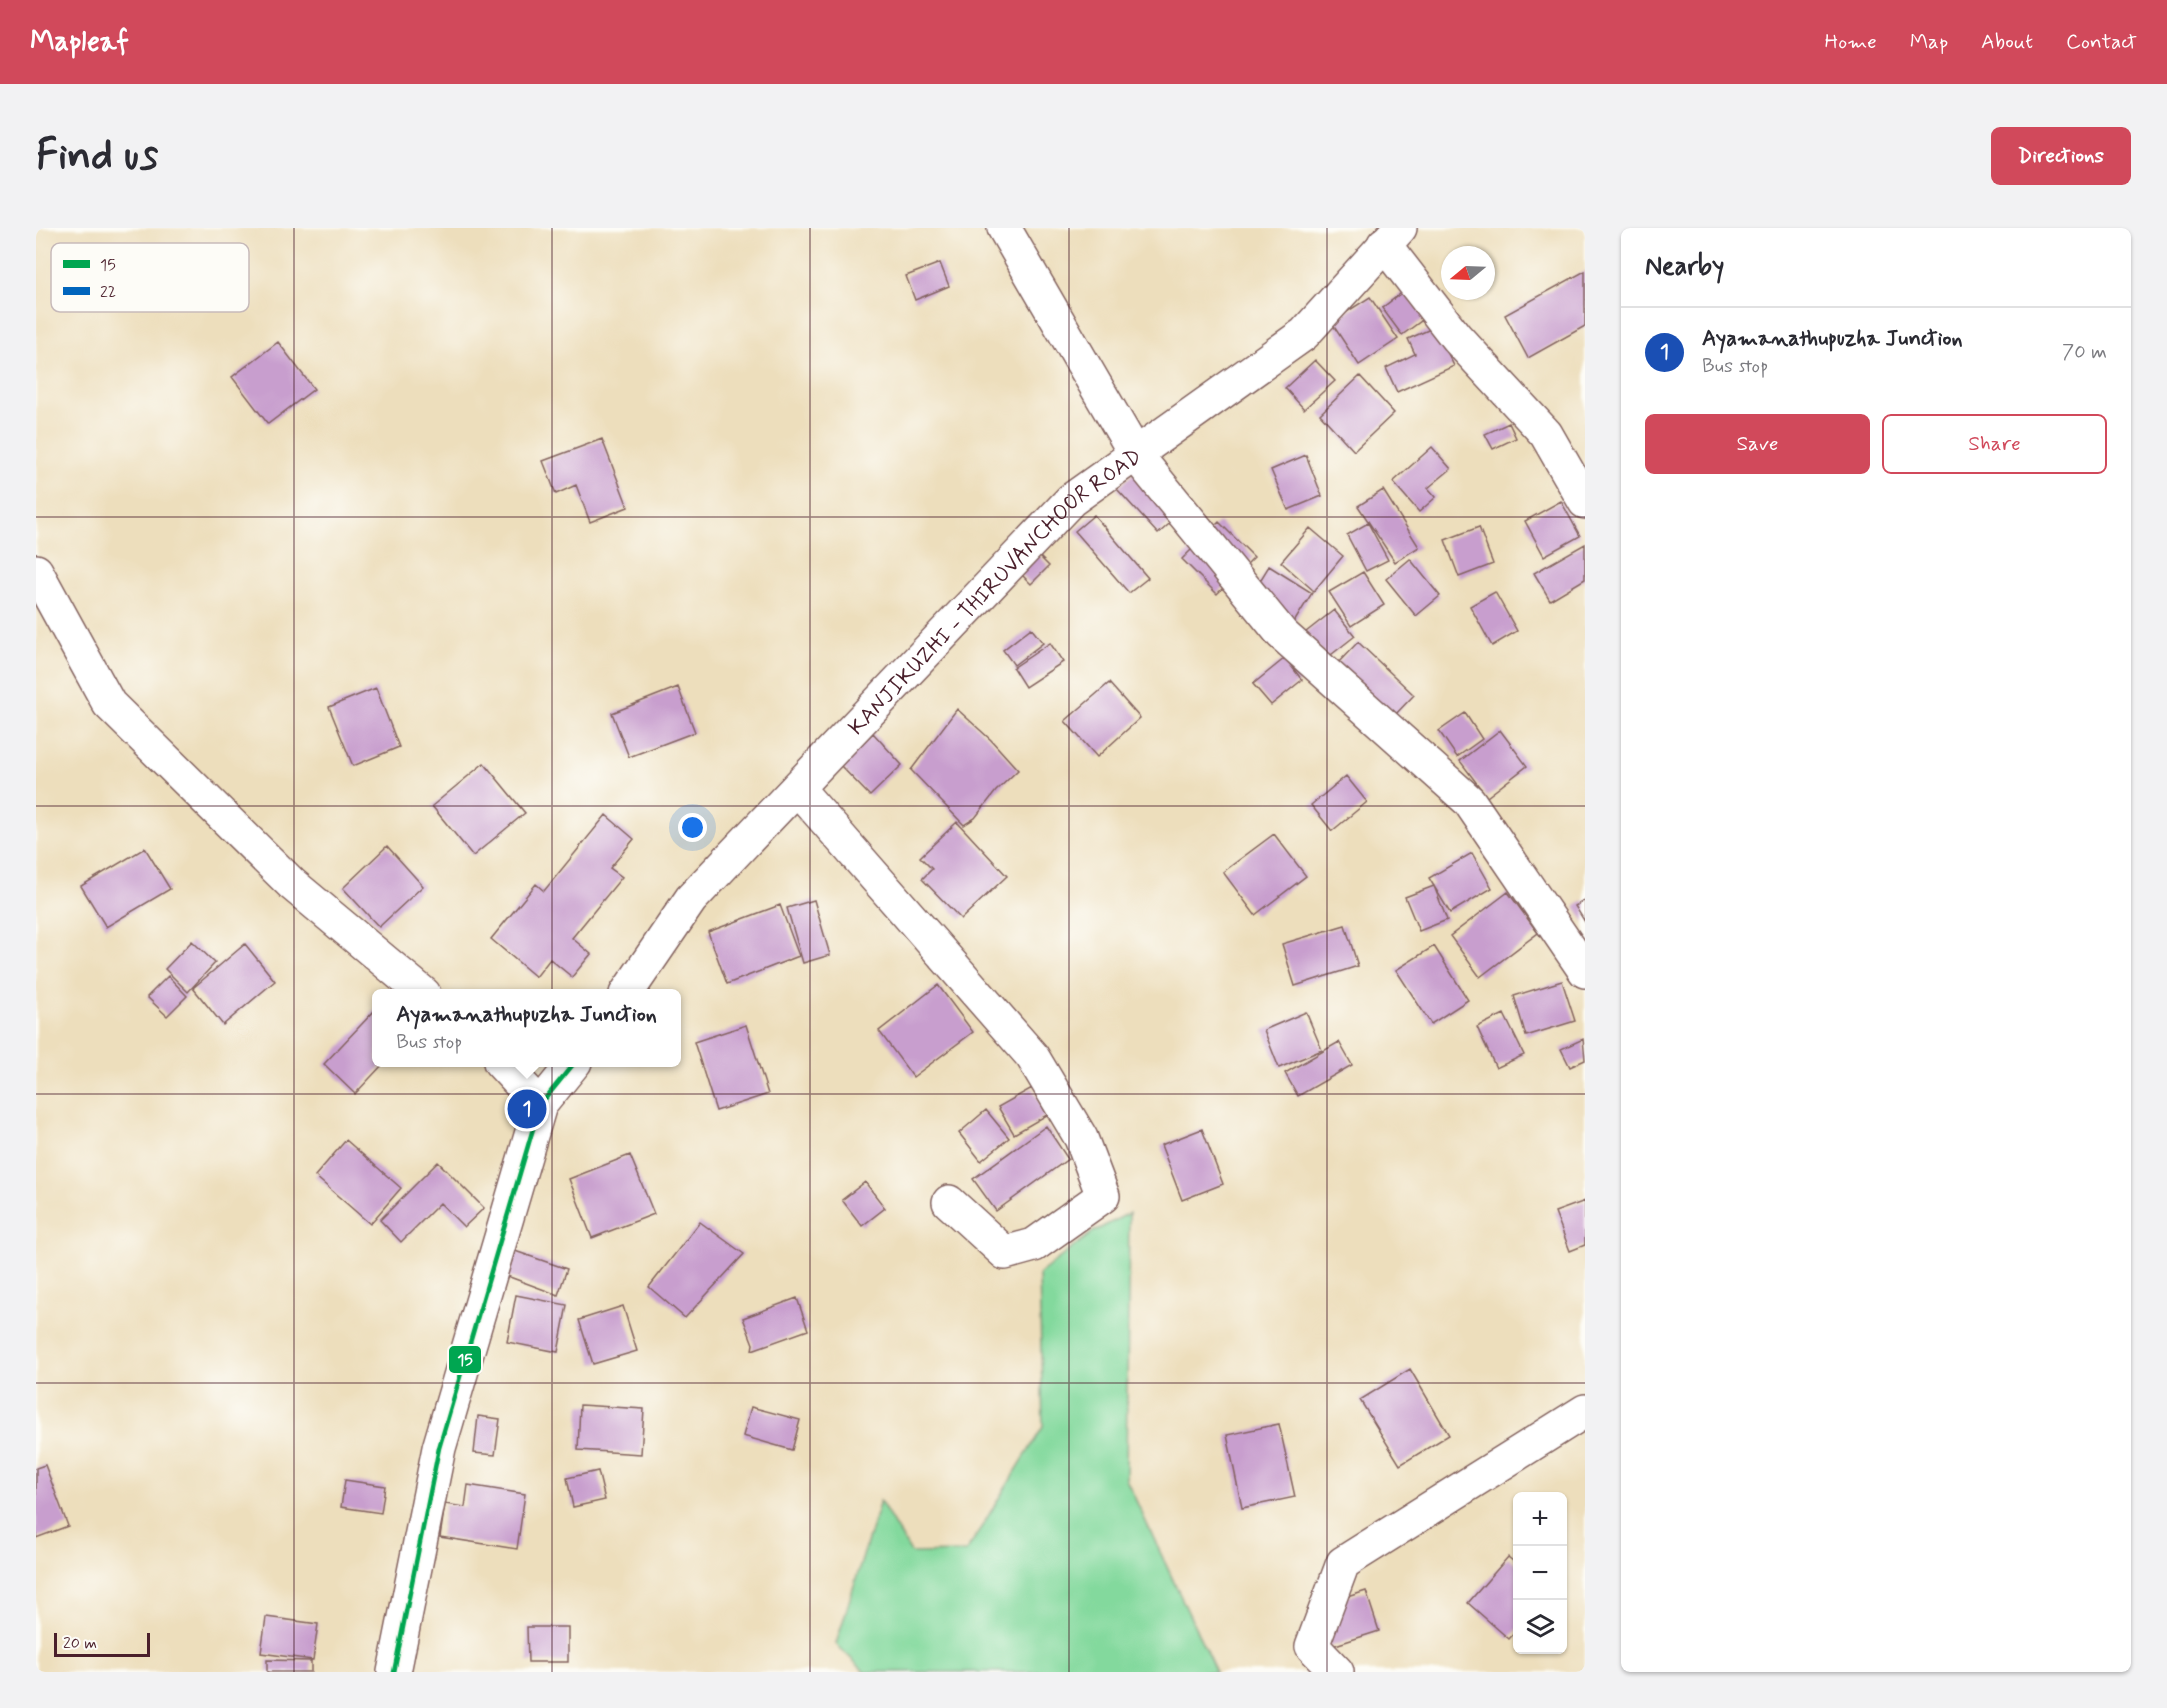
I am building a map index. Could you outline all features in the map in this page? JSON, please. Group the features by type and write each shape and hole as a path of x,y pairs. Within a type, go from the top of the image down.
{"street":[{"path":"1004,228 1136,455 1282,634 1469,801 1585,970"},
{"path":"1392,236 1456,337 1546,434 1585,502"},
{"name":"KANJIKUZHI - THIRUVANCHOOR ROAD","path":"629,989 691,899 1071,500 1304,334 1392,236"},
{"path":"36,571 109,704 292,885 419,989"},
{"path":"797,788 1032,1056 1081,1138 1103,1196 1034,1245 1005,1253 949,1203"},
{"path":"505,1067 540,1105"},
{"path":"394,1672 439,1448 540,1105 571,1067"},
{"path":"1337,1672 1312,1646 1343,1563 1585,1411"}],"green space":[{"path":"1129,1213 1126,1479 1216,1672 865,1672 836,1644 880,1501 911,1553 966,1552 1043,1427 1039,1274 1093,1232"}],"building":[{"path":"940,263 949,286 915,300 906,276"},
{"path":"1585,271 1585,326 1528,358 1505,315"},
{"path":"1404,291 1425,318 1402,335 1382,308"},
{"path":"1370,297 1398,339 1359,365 1331,322"},
{"path":"1435,327 1454,366 1397,392 1386,368 1415,354 1408,339"},
{"path":"278,342 314,389 268,424 232,377"},
{"path":"1315,360 1335,381 1304,409 1285,388"},
{"path":"1360,376 1394,413 1354,451 1320,414"},
{"path":"1509,423 1516,438 1493,449 1485,434"},
{"path":"602,439 628,507 590,522 576,485 556,494 543,461"},
{"path":"1432,447 1451,469 1428,488 1436,497 1419,512 1393,482"},
{"path":"1306,455 1322,496 1288,510 1271,470"},
{"path":"1137,470 1178,516 1158,534 1117,489"},
{"path":"1383,490 1419,547 1395,562 1358,506"},
{"path":"1561,501 1580,536 1544,556 1525,521"},
{"path":"1094,515 1148,578 1129,593 1075,531"},
{"path":"1219,522 1254,557 1217,594 1182,559"},
{"path":"1368,523 1388,560 1366,571 1347,535"},
{"path":"1479,527 1493,564 1459,577 1445,540"},
{"path":"1310,528 1343,556 1314,591 1281,562"},
{"path":"1585,544 1585,579 1550,600 1534,573"},
{"path":"1034,551 1049,566 1031,584 1016,569"},
{"path":"1410,559 1440,596 1416,616 1386,579"},
{"path":"1269,566 1312,593 1293,624 1250,597"},
{"path":"1363,572 1384,605 1351,626 1329,592"},
{"path":"1495,592 1517,631 1492,646 1470,606"},
{"path":"1334,610 1355,636 1327,658 1306,632"},
{"path":"1031,628 1043,643 1014,665 1003,650"},
{"path":"1358,642 1414,695 1393,717 1337,664"},
{"path":"1050,643 1063,662 1025,687 1013,668"},
{"path":"1285,658 1302,680 1271,705 1253,684"},
{"path":"1109,683 1140,718 1097,757 1065,721"},
{"path":"678,687 695,732 629,757 612,713"},
{"path":"376,688 399,747 353,766 329,707"},
{"path":"957,709 991,740 1018,770 996,791 975,818 964,825 911,770"},
{"path":"1465,713 1482,739 1457,757 1439,731"},
{"path":"1500,730 1527,766 1487,797 1460,761"},
{"path":"873,733 902,765 870,796 840,765"},
{"path":"484,763 525,813 473,856 432,806"},
{"path":"1346,776 1367,802 1332,831 1311,805"},
{"path":"606,815 634,839 610,868 622,877 572,938 591,954 572,977 550,959 536,977 491,939 536,884 544,891"},
{"path":"957,822 1007,876 961,919 922,879 932,869 920,857"},
{"path":"1274,834 1306,876 1255,915 1223,872"},
{"path":"387,846 423,886 379,927 343,888"},
{"path":"145,848 170,889 106,927 81,886"},
{"path":"1472,853 1492,888 1450,913 1429,878"},
{"path":"1434,886 1447,920 1419,931 1405,897"},
{"path":"1508,892 1538,933 1480,977 1450,936"},
{"path":"814,900 830,955 803,963 787,908"},
{"path":"1585,900 1585,922 1575,906"},
{"path":"780,905 799,956 727,984 708,932"},
{"path":"1345,925 1358,966 1295,986 1282,944"},
{"path":"192,941 215,963 188,992 165,969"},
{"path":"245,944 275,981 223,1025 193,988"},
{"path":"1434,946 1468,1000 1431,1024 1396,970"},
{"path":"168,976 187,996 167,1016 147,997"},
{"path":"1562,981 1575,1021 1526,1036 1514,996"},
{"path":"938,985 973,1032 913,1077 879,1031"},
{"path":"1306,1012 1322,1050 1279,1068 1264,1030"},
{"path":"372,1013 372,1067 380,1067 355,1094 324,1064"},
{"path":"1504,1014 1524,1055 1496,1068 1477,1027"},
{"path":"746,1025 768,1094 716,1111 694,1042"},
{"path":"1583,1039 1585,1060 1570,1067 1561,1049"},
{"path":"1339,1042 1352,1065 1298,1096 1285,1073"},
{"path":"1032,1088 1047,1115 1014,1134 998,1107"},
{"path":"986,1110 1009,1138 981,1161 959,1133"},
{"path":"1046,1126 1068,1159 996,1211 973,1179"},
{"path":"1202,1129 1223,1184 1182,1200 1161,1145"},
{"path":"346,1140 401,1188 370,1224 315,1176"},
{"path":"630,1155 654,1214 592,1238 569,1179"},
{"path":"438,1162 484,1208 464,1227 440,1203 401,1242 380,1220"},
{"path":"865,1182 885,1208 862,1226 842,1200"},
{"path":"1585,1201 1585,1245 1570,1251 1555,1212"},
{"path":"700,1222 744,1254 685,1318 649,1287"},
{"path":"515,1251 567,1269 558,1295 507,1276"},
{"path":"516,1295 567,1305 558,1352 507,1342"},
{"path":"797,1298 808,1330 752,1350 753,1344 743,1318"},
{"path":"623,1306 637,1351 593,1364 579,1320"},
{"path":"1410,1369 1449,1435 1400,1465 1360,1400"},
{"path":"580,1405 644,1409 641,1454 578,1450"},
{"path":"751,1407 800,1420 792,1450 743,1436"},
{"path":"478,1416 500,1419 495,1455 474,1453"},
{"path":"1279,1424 1295,1497 1242,1508 1227,1435"},
{"path":"45,1465 68,1526 36,1538 36,1468"},
{"path":"598,1471 605,1500 573,1507 567,1478"},
{"path":"345,1480 385,1486 381,1513 341,1507"},
{"path":"468,1485 525,1494 517,1549 440,1537 445,1504 465,1507"},
{"path":"1508,1557 1513,1561 1513,1635 1509,1639 1468,1603"},
{"path":"1366,1591 1379,1631 1326,1648 1313,1608"},
{"path":"266,1617 318,1624 313,1660 261,1653"},
{"path":"527,1627 568,1627 568,1662 528,1662"},
{"path":"267,1660 311,1661 311,1672 267,1672"}],"transit line":[{"name":"15","path":"394,1672 439,1448 540,1105 571,1067"}],"place":[{"name":"Ayamanathupuzha Junction","path":"527,1109"}]}
